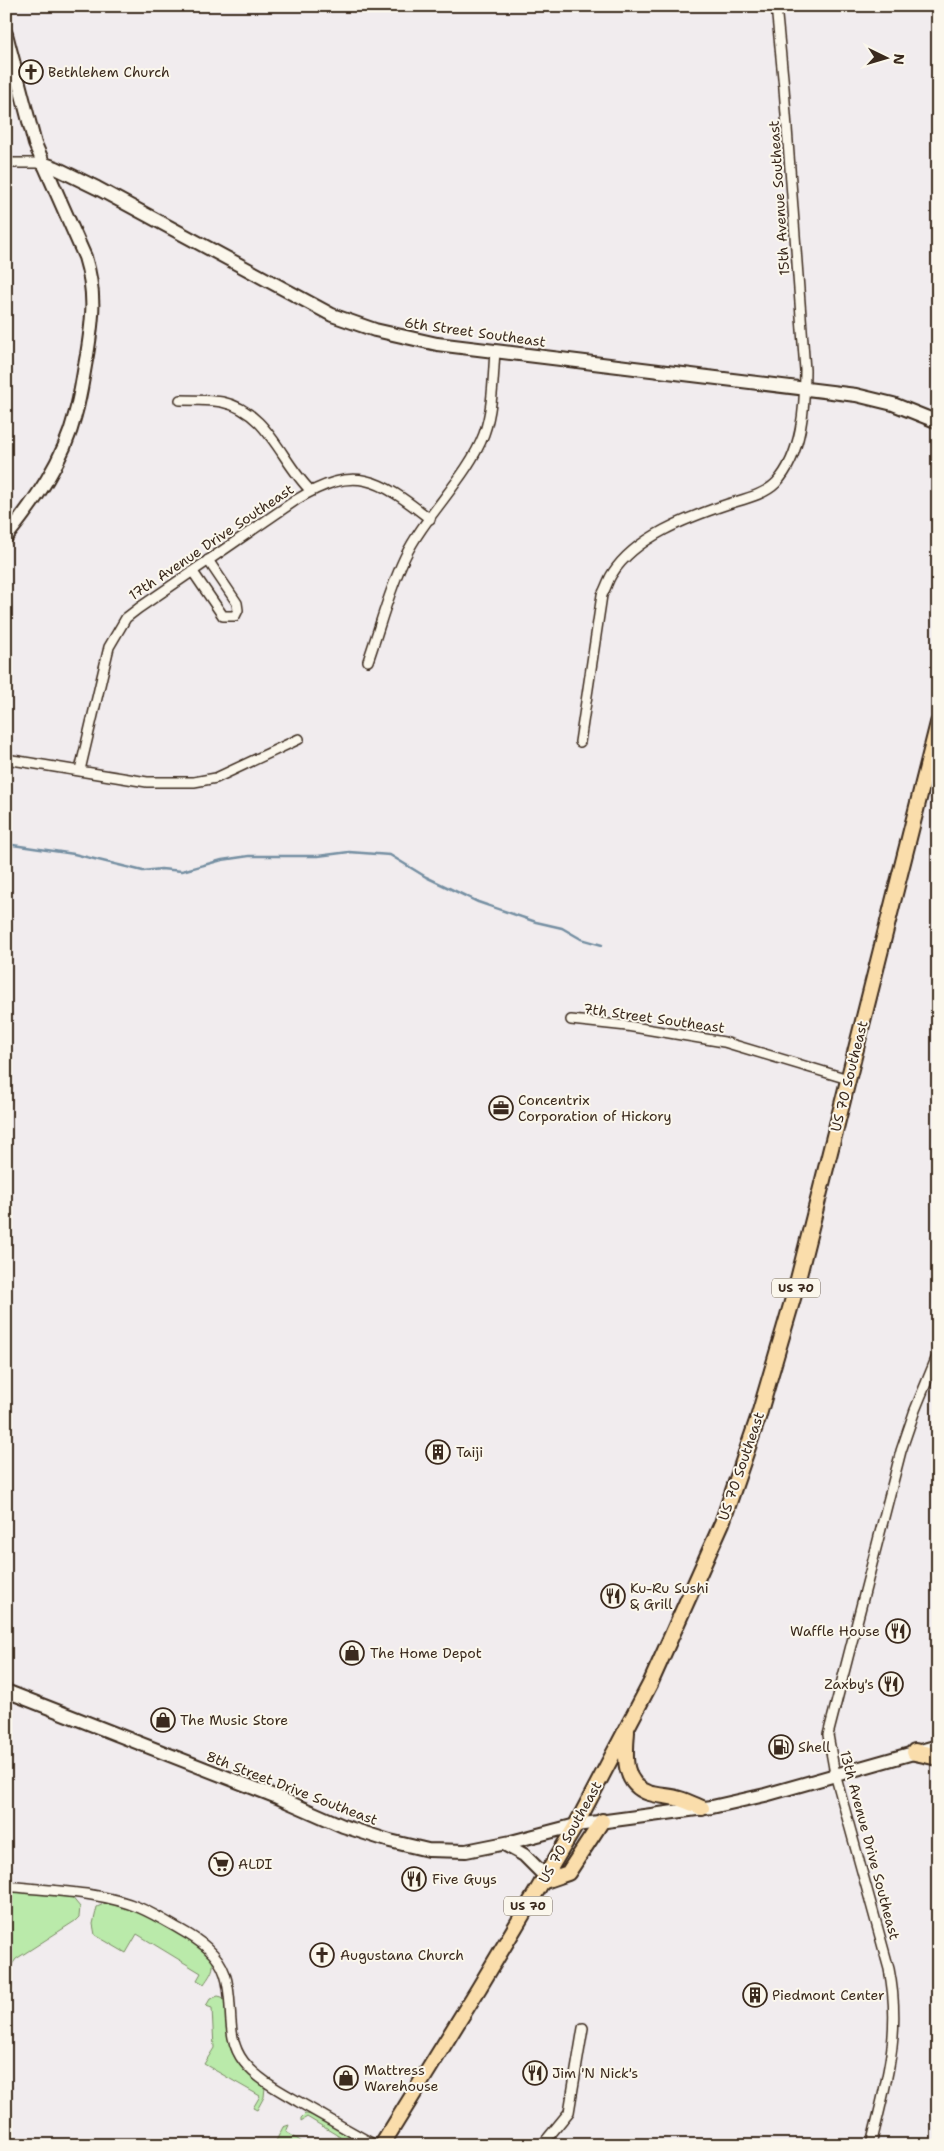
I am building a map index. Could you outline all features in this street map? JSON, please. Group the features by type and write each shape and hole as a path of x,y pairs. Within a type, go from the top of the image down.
{"highway":[{"path":"915,1752 938,1749"}],"main road":[{"name":"US 70 Southeast","path":"382,2145 576,1824 650,1684 722,1523 792,1304 938,723"},
{"path":"628,1726 624,1756 631,1778 639,1789 680,1799 702,1808"},
{"path":"543,1879 568,1873 602,1821"}],"street":[{"name":"15th Avenue Southeast","path":"580,742 602,595 613,573 628,556 670,526 689,517 760,493 776,483 796,447 805,388 784,88 776,6"},
{"path":"6,34 30,126 42,163 79,241 90,272 94,302 83,378 71,429 44,485 6,537"},
{"path":"6,163 42,163"},
{"name":"6th Street Southeast","path":"42,163 97,188 332,314 399,337 495,351 805,388 883,400 938,422"},
{"path":"368,661 387,602 405,556 469,461 483,435 488,414 495,351"},
{"path":"180,400 223,402 246,410 263,426 294,472 311,491"},
{"name":"17th Avenue Drive Southeast","path":"80,770 109,647 126,618 138,608 311,491 340,480 364,480 397,494 430,519"},
{"path":"193,572 223,616 235,616 238,610 237,603 208,560"},
{"path":"6,759 147,782 194,782 216,778 299,739"},
{"name":"7th Street Southeast","path":"571,1020 627,1026 724,1042 848,1079"},
{"name":"13th Avenue Drive Southeast","path":"871,2145 892,2056 895,2028 894,2000 889,1968 834,1774 828,1744 829,1727 902,1451 915,1410 938,1354"},
{"name":"8th Street Drive Southeast","path":"6,1691 268,1793 367,1834 428,1850 466,1851 504,1844 576,1824 702,1808 764,1795 915,1752"},
{"path":"504,1844 524,1855 543,1879"},
{"path":"6,1886 73,1893 123,1902 140,1908 194,1938 212,1954 225,1973 230,1999 233,2040 247,2066 278,2089 375,2145"},
{"path":"542,2145 570,2112 583,2028"}],"green space":[{"path":"6,1889 71,1896 80,1907 79,1917 75,1921 16,1959 6,1973"},
{"path":"108,1902 144,1914 196,1943 210,1957 213,1963 213,1969 204,1984 197,1980 201,1973 137,1934 126,1953 95,1935 93,1924 97,1907"},
{"path":"218,1996 222,1997 227,2008 231,2050 237,2062 265,2087 264,2097 257,2110 253,2108 260,2096 204,2064 214,2048 212,2008 206,2006 210,1999"},
{"path":"305,2114 317,2117 333,2126 357,2145 340,2145 338,2143 340,2137 307,2117 301,2121"},
{"path":"289,2125 286,2132 307,2145 298,2145 294,2142 292,2145 274,2145 283,2127"}],"waterway":[{"path":"6,844 74,854 143,871 161,869 182,871 222,860 249,856 318,856 349,852 390,855 426,877 478,902 536,922 562,928 581,939 602,945"}],"place":[{"name":"Bethlehem Church","path":"31,72"},
{"name":"Concentrix Corporation of Hickory","path":"501,1108"},
{"name":"Taiji","path":"438,1452"},
{"name":"Ku-Ru Sushi & Grill","path":"613,1596"},
{"name":"Waffle House","path":"898,1631"},
{"name":"The Home Depot","path":"352,1653"},
{"name":"Zaxby's","path":"891,1684"},
{"name":"The Music Store","path":"163,1720"},
{"name":"Shell","path":"781,1747"},
{"name":"ALDI","path":"221,1864"},
{"name":"Five Guys","path":"414,1879"},
{"name":"Augustana Church","path":"322,1955"},
{"name":"Piedmont Center","path":"755,1995"},
{"name":"Jim 'N Nick's","path":"535,2073"},
{"name":"Mattress Warehouse","path":"346,2078"}]}
